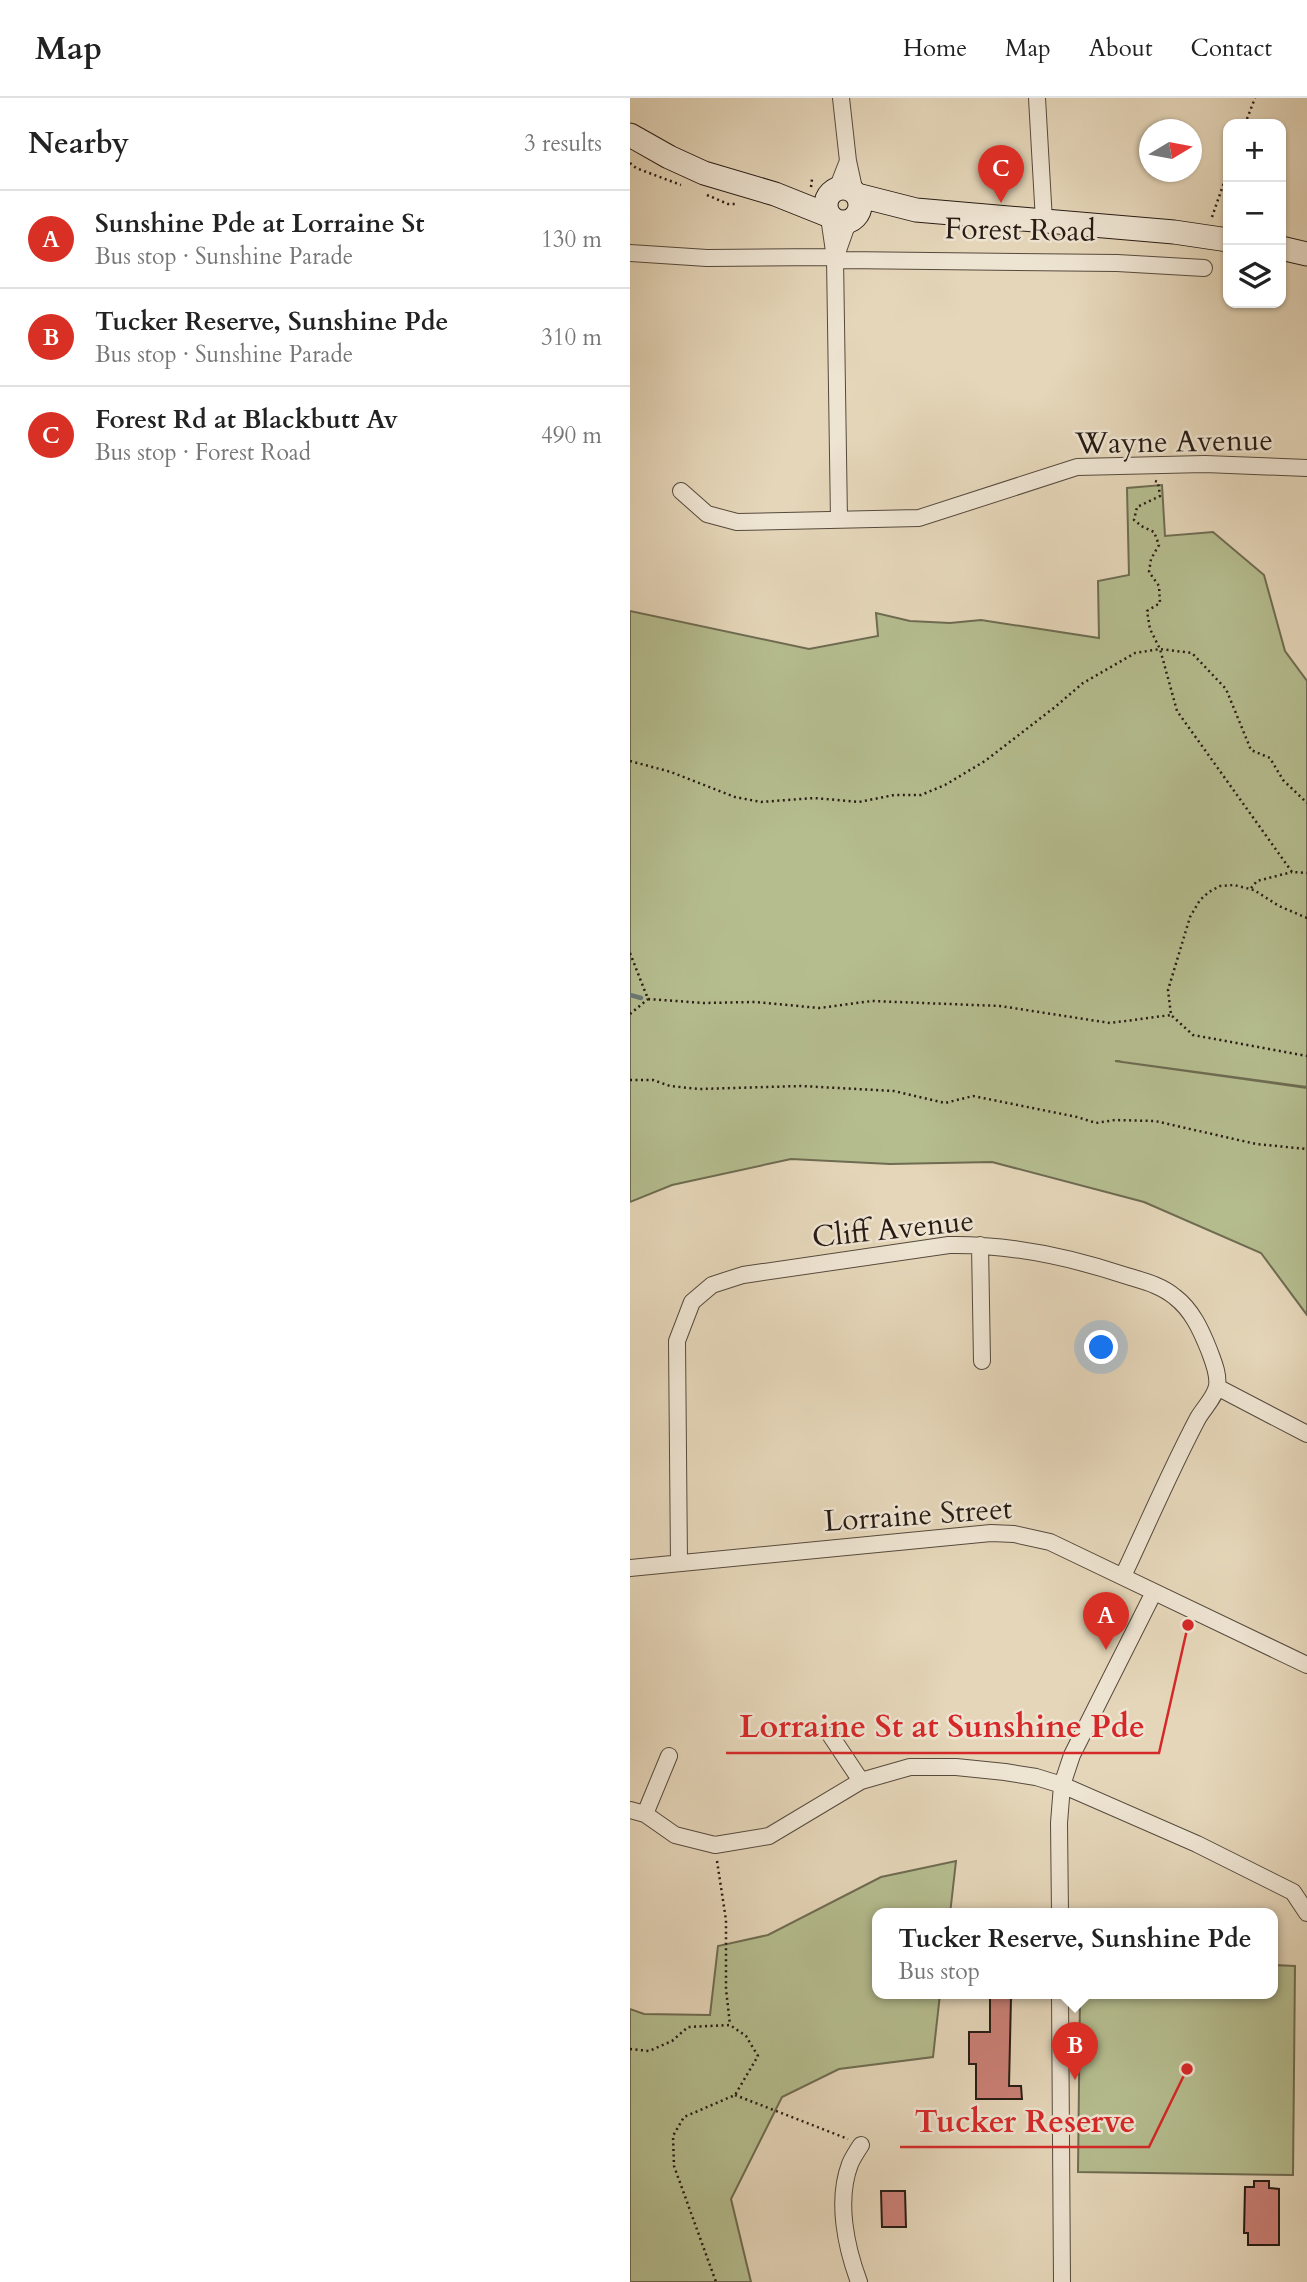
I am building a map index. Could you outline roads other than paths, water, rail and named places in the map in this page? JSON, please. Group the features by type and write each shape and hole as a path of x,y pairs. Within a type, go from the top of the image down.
{"street":[{"path":"839,520 835,258 848,161 841,98"},
{"path":"1037,98 1044,221"},
{"path":"630,135 704,173 775,194 843,205"},
{"name":"Forest Road","path":"843,205 883,213 916,210 1174,232 1223,239"},
{"path":"1286,249 1307,254"},
{"name":"Forest Road","path":"630,253 708,258 1118,263 1204,268"},
{"name":"Wayne Avenue","path":"681,491 707,513 737,522 919,518 1077,467 1205,464 1307,468"},
{"name":"Cliff Avenue","path":"679,1563 677,1341 692,1302 712,1285 743,1275 949,1245 1011,1248 1113,1272 1167,1291 1184,1305 1199,1328 1216,1371 1217,1387"},
{"path":"980,1245 982,1361"},
{"path":"1123,1576 1200,1415 1217,1387 1307,1434"},
{"name":"Lorraine Street","path":"630,1568 991,1533 1014,1534 1050,1542 1307,1665"},
{"path":"1060,1908 1059,1823 1062,1785 1072,1755 1154,1592"},
{"path":"831,1736 861,1781"},
{"path":"669,1756 638,1812 676,1835 715,1845 769,1836 861,1781 911,1767 956,1767 1026,1775 1062,1785 1197,1844 1293,1892 1307,1913"},
{"path":"1060,1999 1062,2282"},
{"path":"859,2282 851,2261 844,2226 844,2195 850,2165 861,2145"}],"waterway":[{"path":"630,995 641,998"}],"place":[{"name":"Forest Rd at Blackbutt Av","path":"1001,203"},
{"name":"Lorraine St at Sunshine Pde","path":"1188,1625"},
{"name":"Sunshine Pde at Lorraine St","path":"1106,1650"},
{"name":"Tucker Reserve","path":"1187,2069"},
{"name":"Tucker Reserve, Sunshine Pde","path":"1075,2080"}]}
